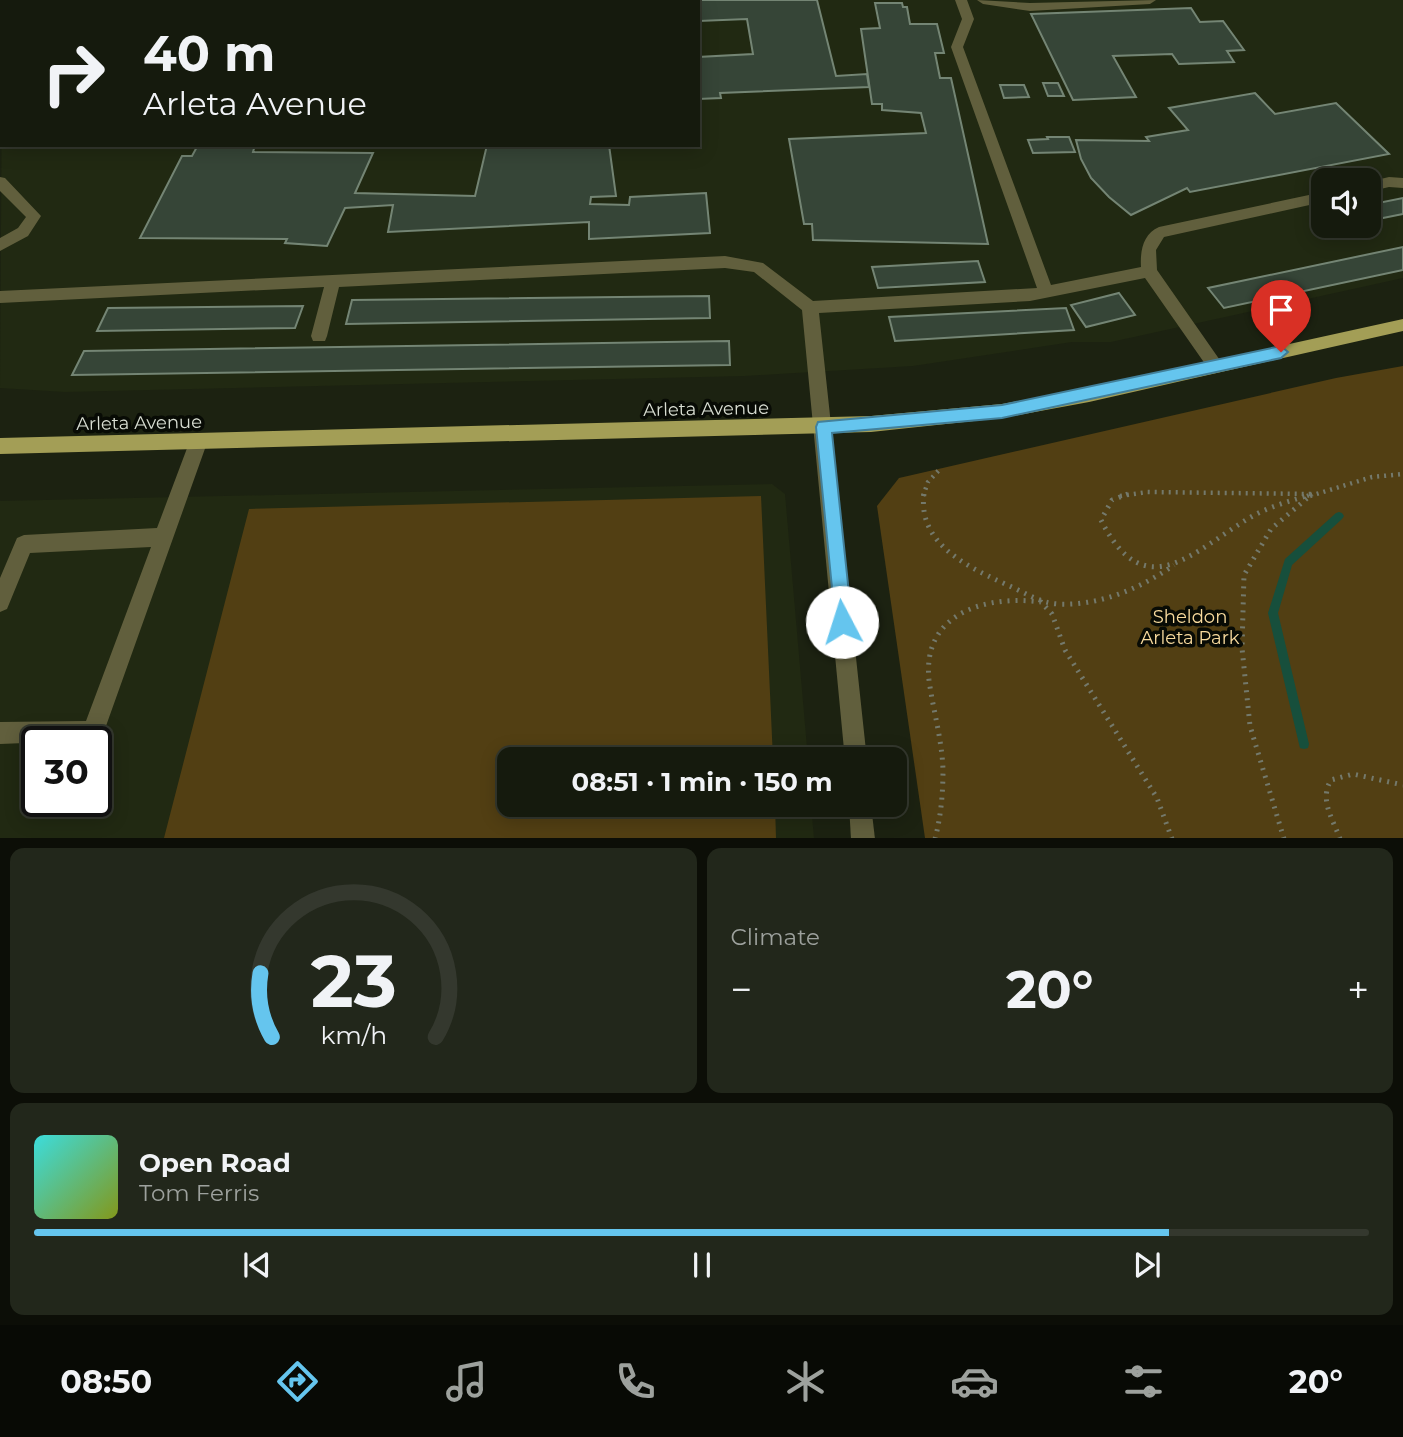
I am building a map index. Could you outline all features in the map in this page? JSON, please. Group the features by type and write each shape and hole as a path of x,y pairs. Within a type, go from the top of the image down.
{"main road":[{"name":"Arleta Avenue","path":"0,446 824,427 1002,411 1403,325"}],"street":[{"path":"961,0 968,19 957,47 1046,292"},
{"path":"983,0 1030,8 1150,0"},
{"path":"0,182 34,216 23,232 0,245"},
{"path":"1381,184 1403,183"},
{"path":"1216,366 1149,271 1147,249 1159,233 1311,200"},
{"path":"0,297 725,262 758,267 810,307 1030,295 1149,271"},
{"path":"319,336 333,281"},
{"path":"810,307 855,747"},
{"path":"0,733 93,732 198,443"},
{"path":"0,602 24,544 164,537"},
{"path":"861,817 863,838"}],"path":[{"path":"940,469 929,477 921,500 929,530 949,555 988,578 1041,602 1052,614 1065,650 1120,734 1157,798 1172,838"},
{"path":"935,838 942,817 943,769 929,677 933,643 950,618 973,607 1017,599 1064,604 1130,590 1160,576 1178,562 1260,513 1312,494 1372,477 1403,474"},
{"path":"1178,562 1151,569 1127,558 1111,540 1101,520 1106,504 1118,495 1147,492 1312,494"},
{"path":"1283,838 1250,726 1242,648 1244,575 1272,528 1312,494"},
{"path":"1340,838 1326,803 1326,791 1332,780 1343,773 1353,773 1403,785"}],"shaded area":[{"path":"700,0 1403,0 1403,278 1111,342 1072,342 913,366 745,376 65,392 0,388 2,147 700,147"},
{"path":"772,484 785,494 807,747 497,747 497,817 812,817 814,838 0,838 0,501"}],"green space":[{"name":"Sheldon Arleta Park","path":"1403,366 1403,838 925,838 877,506 899,478 1336,378"},
{"path":"761,496 772,747 497,747 497,817 775,817 776,838 164,838 249,509"}],"building":[{"path":"700,0 817,0 836,76 867,74 869,87 720,93 721,98 700,99 700,57 753,54 747,19 700,21"},
{"path":"875,3 902,3 903,7 907,7 910,24 937,24 944,53 935,53 940,78 951,78 988,244 813,240 812,224 804,224 789,139 926,133 921,113 882,110 882,104 872,104 861,29 880,28"},
{"path":"1191,8 1200,22 1223,21 1244,50 1227,51 1234,62 1179,64 1172,54 1113,56 1136,97 1073,100 1031,14"},
{"path":"1043,83 1058,83 1064,96 1048,96"},
{"path":"1000,85 1024,85 1029,97 1004,98"},
{"path":"1255,93 1275,114 1336,103 1389,154 1190,192 1187,188 1131,215 1091,178 1081,159 1076,140 1149,141 1146,137 1188,130 1169,108"},
{"path":"1047,137 1069,137 1075,152 1033,153 1028,140 1048,139"},
{"path":"197,147 254,147 253,152 373,153 355,193 475,196 487,147 609,147 616,196 591,197 590,204 629,205 630,197 706,193 710,233 589,239 589,222 388,232 393,205 345,208 327,246 285,243 287,239 140,238 182,156 192,156"},
{"path":"1403,198 1403,214 1381,218 1381,202"},
{"path":"1403,247 1403,270 1224,308 1208,288"},
{"path":"978,261 985,282 878,288 872,267"},
{"path":"1119,293 1135,315 1086,327 1071,305"},
{"path":"709,296 710,318 346,324 352,300"},
{"path":"303,306 295,328 97,331 108,308"},
{"path":"1066,308 1074,330 895,341 889,317"},
{"path":"729,341 730,365 72,375 84,351"}],"waterway":[{"path":"1304,744 1273,613 1288,562 1339,516"}],"route":[{"path":"842,622 824,427 1002,411 1089,395 1281,352"}]}
